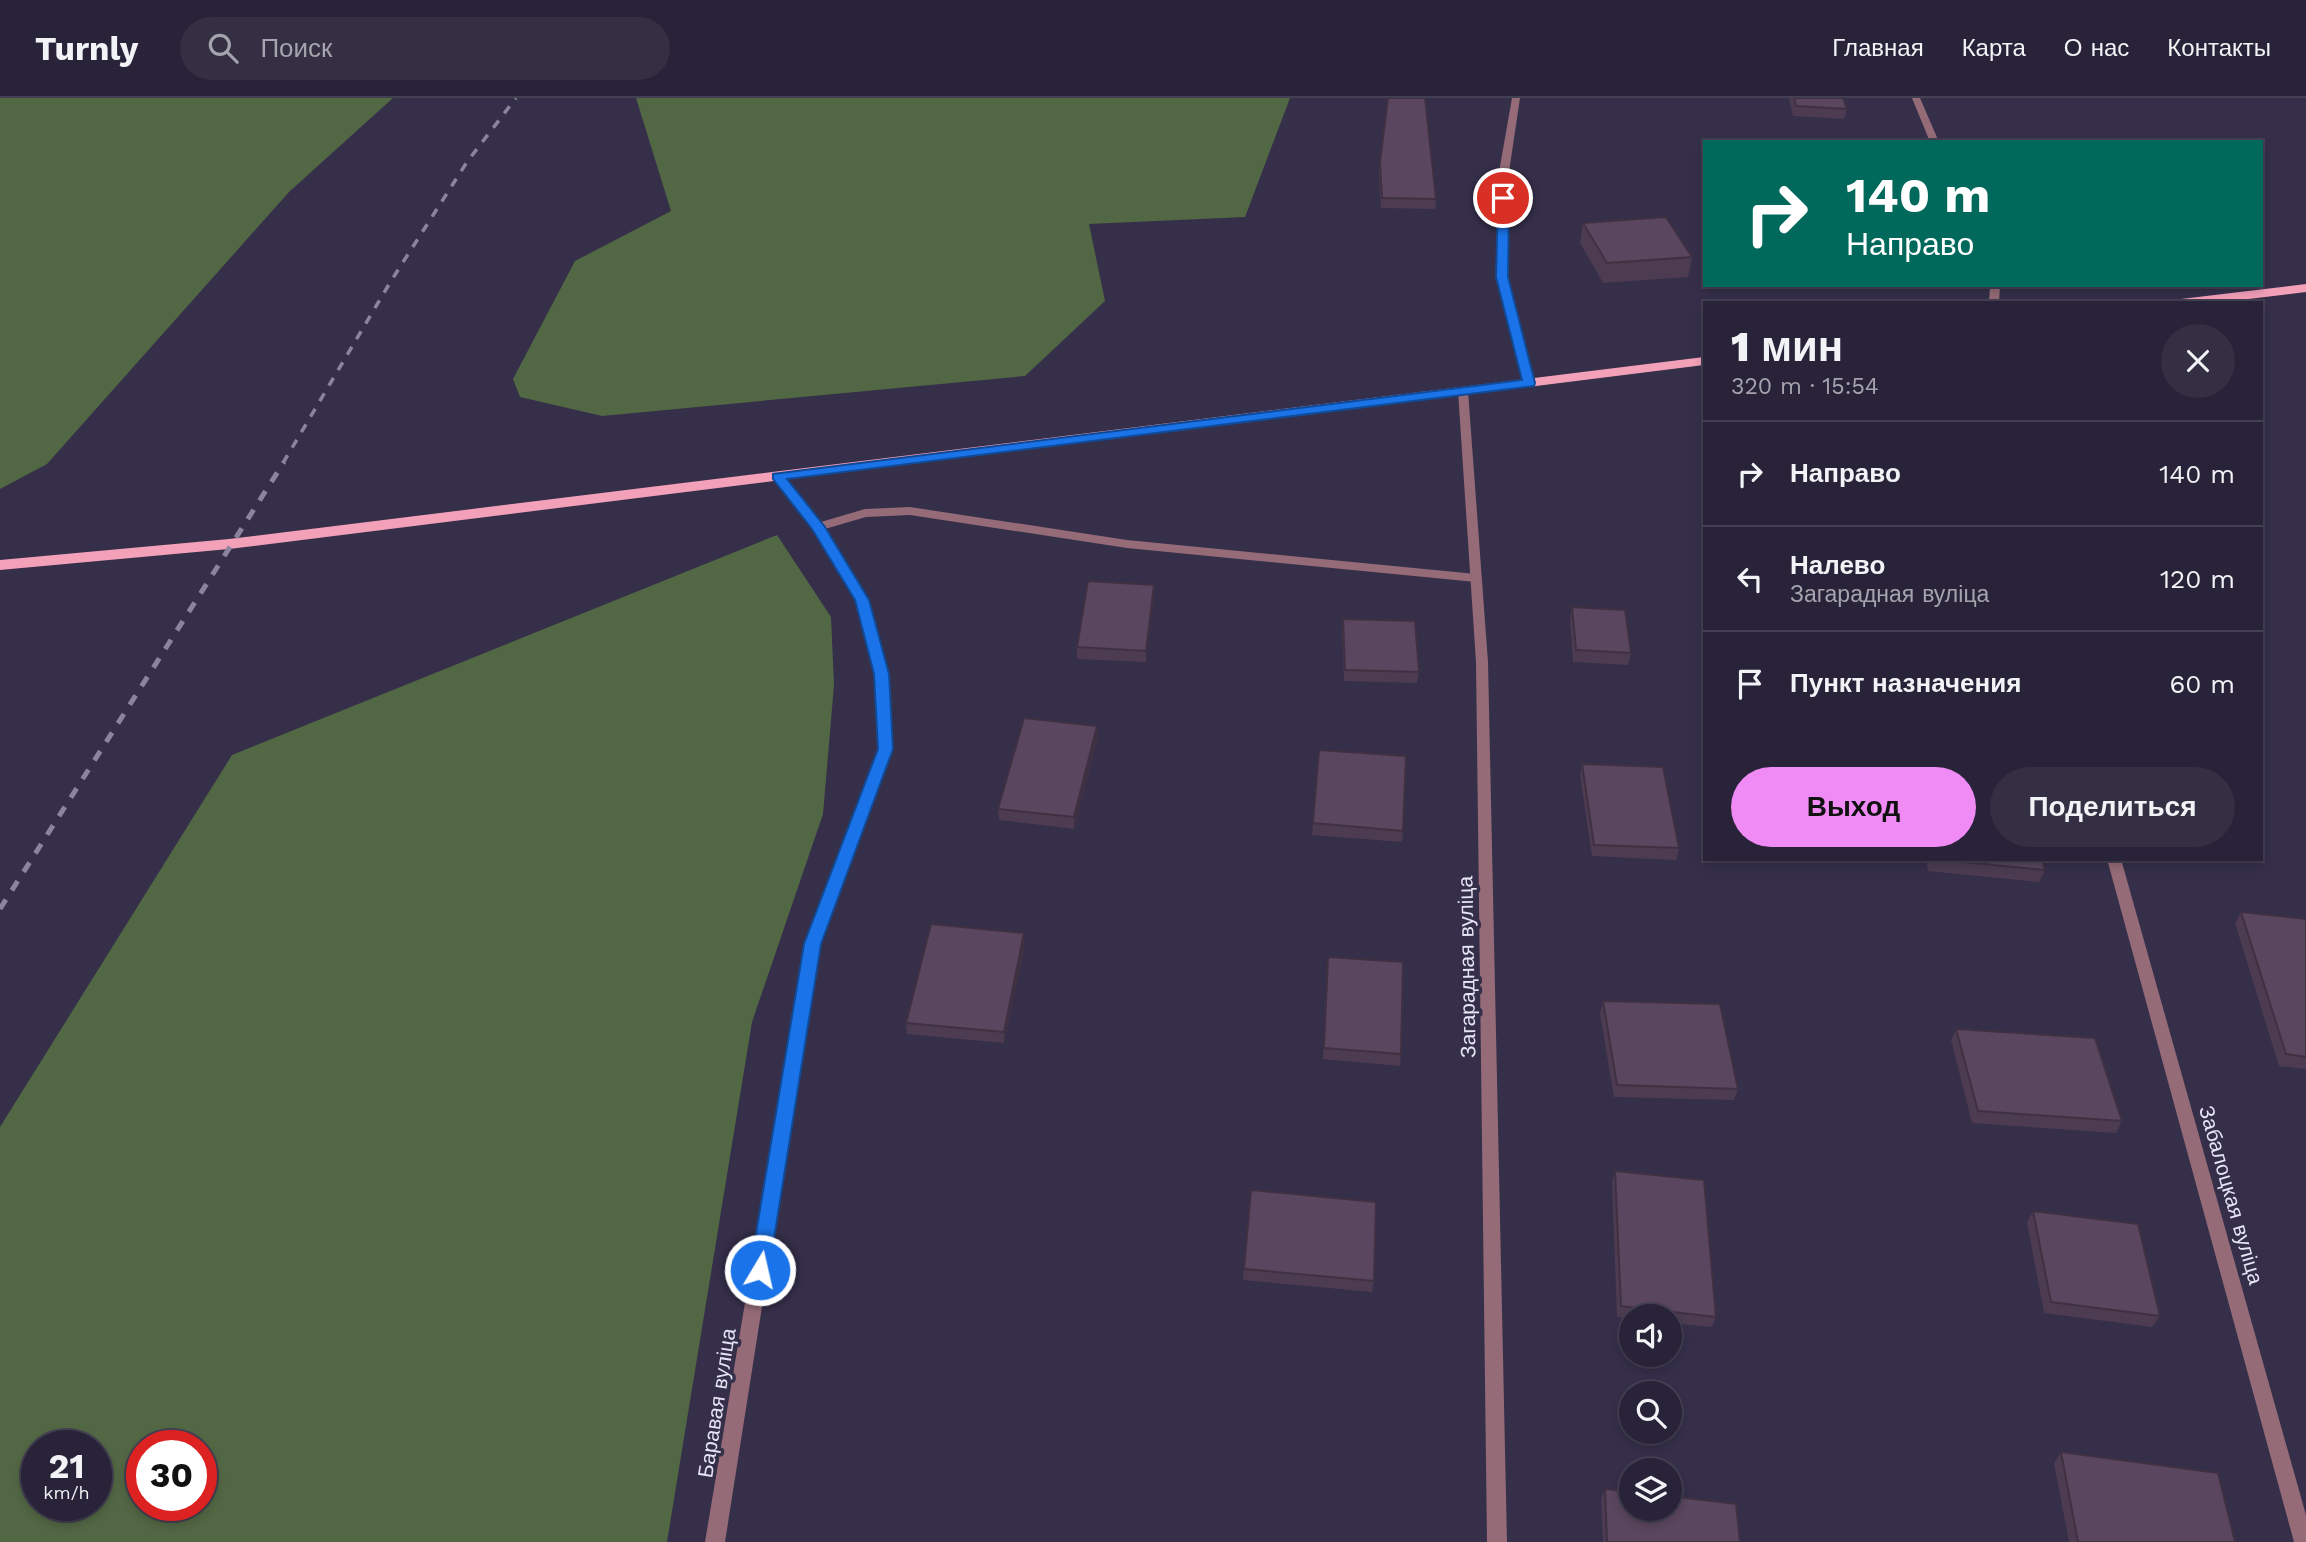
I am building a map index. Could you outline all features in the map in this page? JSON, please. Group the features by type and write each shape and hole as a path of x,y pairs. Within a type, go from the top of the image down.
{"main road":[{"path":"2198,301 2306,288"},
{"path":"0,565 229,544 1703,361"}],"street":[{"path":"1516,98 1503,172 1502,277 1529,383"},
{"path":"1916,98 1934,140"},
{"name":"Загарадная вуліца","path":"1463,391 1483,676 1497,1542"},
{"name":"Баравая вуліца","path":"715,1542 812,944 886,749 882,674 862,600 818,527 778,476"},
{"path":"818,527 865,513 910,510 1128,544 1476,578"},
{"name":"Забалоцкая вуліца","path":"2115,861 2304,1542"}],"green space":[{"path":"0,98 393,98 289,192 47,464 0,489"},
{"path":"636,98 1290,98 1245,217 1089,224 1105,301 1025,376 602,416 520,397 513,379 575,261 671,211"},
{"path":"777,535 831,617 834,685 823,814 752,1022 667,1542 0,1542 0,1127 232,755"}],"building":[{"path":"1388,98 1425,98 1436,199 1382,198 1380,162"},
{"path":"1794,98 1843,98 1847,109 1796,106"},
{"path":"1666,217 1692,257 1607,263 1583,223"},
{"path":"1088,581 1154,585 1146,651 1077,647"},
{"path":"1572,607 1625,610 1631,653 1576,650"},
{"path":"1343,619 1415,621 1419,672 1345,670"},
{"path":"1024,718 1097,726 1074,817 998,809"},
{"path":"1319,750 1406,756 1403,831 1313,823"},
{"path":"1582,764 1663,767 1679,848 1594,845"},
{"path":"1954,861 2043,861 2045,870"},
{"path":"2241,912 2306,919 2306,1057 2286,1054"},
{"path":"931,924 1024,933 1004,1032 906,1023"},
{"path":"1328,957 1403,962 1401,1054 1324,1048"},
{"path":"1603,1001 1720,1004 1738,1089 1617,1085"},
{"path":"1956,1029 2095,1038 2122,1121 1978,1111"},
{"path":"1615,1171 1704,1180 1716,1317 1682,1313 1682,1304 1621,1304"},
{"path":"1251,1190 1376,1202 1374,1281 1244,1269"},
{"path":"2033,1211 2138,1224 2160,1316 2051,1302"},
{"path":"2061,1452 2218,1473 2235,1542 2078,1542"},
{"path":"1605,1489 1619,1491 1619,1521 1682,1521 1682,1497 1736,1504 1740,1542 1607,1542"}],"railway":[{"path":"283,463 391,281 467,162 516,98"},
{"path":"0,909 284,462"}],"route":[{"path":"760,1270 812,944 886,749 882,674 862,600 818,527 778,476 1529,383 1502,277 1503,198"}]}
